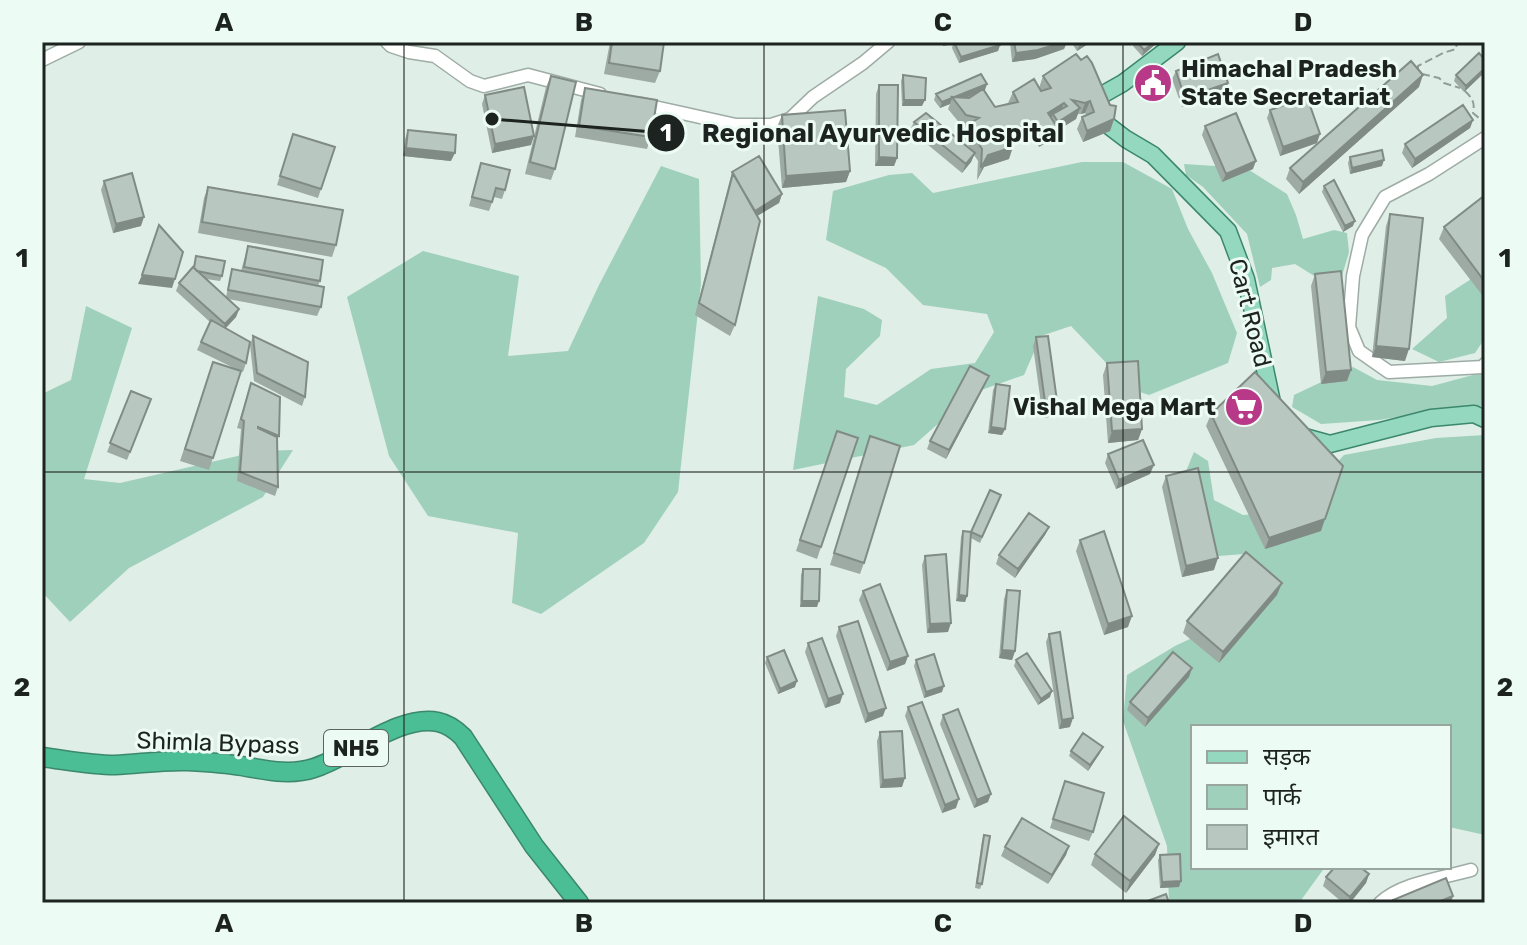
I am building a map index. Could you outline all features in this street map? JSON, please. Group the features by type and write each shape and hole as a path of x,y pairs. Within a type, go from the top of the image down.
{"highway":[{"name":"Shimla Bypass","path":"42,757 112,765 183,761 280,772 297,771 326,764 387,732 427,720 441,722 463,737 534,846 579,903"}],"main road":[{"name":"Cart Road","path":"1177,42 1123,83 1093,100 1105,123 1153,155 1228,231 1246,279 1268,390 1280,422 1293,433 1330,444 1431,418 1474,414 1485,419"}],"street":[{"path":"42,60 79,42"},
{"path":"387,42 409,52 431,54 470,81 484,86 528,75 607,96"},
{"path":"636,102 736,125 771,125 790,119 813,97 888,42"},
{"path":"1485,138 1429,174 1385,197 1362,235 1353,276 1349,327 1359,351 1389,372 1483,367 1485,364"},
{"path":"1380,903 1403,889 1471,870"}],"path":[{"path":"1457,42 1456,49 1418,66 1418,71 1464,90 1473,98 1473,113 1485,119"}],"green space":[{"path":"1082,162 1123,162 1172,189 1237,333 1228,363 1149,395 1131,389 1071,326 1041,336 1024,375 973,393 914,445 793,470 818,296 864,309 882,320 880,336 846,369 844,397 877,405 931,369 975,363 994,332 987,314 923,305 886,268 826,240 833,191 889,175 912,173 933,193"},
{"path":"1184,164 1246,168 1287,194 1303,239 1334,230 1347,233 1349,252 1342,276 1324,282 1295,264 1272,268 1271,280 1260,287 1247,234 1203,187 1186,175"},
{"path":"661,166 699,179 701,284 678,492 644,543 541,614 512,603 518,533 428,516 389,456 347,297 423,251 519,276 508,356 568,351"},
{"path":"1485,270 1485,338 1475,353 1439,362 1412,349 1447,318 1445,296"},
{"path":"86,306 132,328 84,479 120,483 259,451 293,450 263,497 129,568 70,622 42,592 42,394 71,380"},
{"path":"1485,363 1485,406 1321,424 1292,407 1294,395 1353,367 1377,380 1432,386 1473,375"},
{"path":"1485,435 1485,835 1451,827 1451,725 1191,725 1191,869 1324,869 1299,903 1169,903 1167,846 1123,721 1127,675 1175,646 1234,618 1248,587 1244,554 1181,559 1171,507 1194,452 1208,461 1214,500 1243,515 1292,511 1344,455 1436,438"}],"building":[{"path":"612,42 664,42 660,71 609,63"},
{"path":"954,42 1000,42 1000,45 961,57"},
{"path":"1014,42 1063,42 1016,53"},
{"path":"1137,42 1154,42 1144,50"},
{"path":"1479,53 1485,60 1485,68 1466,86 1456,75"},
{"path":"1076,54 1081,60 1087,56 1092,63 1110,105 1116,106 1114,119 1087,131 1082,117 1094,112 1090,101 1072,100 1080,108 1058,122 1053,114 1067,106 1064,103 1048,113 1057,127 1044,135 1035,122 1008,131 1013,147 988,155 981,168 982,149 967,125 979,118 966,115 952,97 969,98 983,89 995,107 1018,102 1013,92 1034,79 1041,91 1051,88 1043,76"},
{"path":"1218,54 1228,83 1185,98 1176,71"},
{"path":"1411,61 1423,75 1303,182 1290,168"},
{"path":"981,74 987,84 942,102 936,94"},
{"path":"903,75 926,78 925,100 904,100"},
{"path":"551,76 576,82 555,169 530,162"},
{"path":"879,85 898,85 897,158 879,157"},
{"path":"524,87 534,136 495,144 485,95"},
{"path":"585,88 657,100 651,137 579,126"},
{"path":"1307,97 1320,134 1283,147 1270,110"},
{"path":"1463,105 1473,120 1415,159 1405,144"},
{"path":"845,110 850,171 786,176 782,115"},
{"path":"926,113 975,153 966,164 914,122"},
{"path":"1236,113 1256,161 1226,174 1205,126"},
{"path":"408,130 456,135 455,153 406,148"},
{"path":"293,134 335,147 321,189 280,176"},
{"path":"1382,150 1384,160 1352,168 1350,157"},
{"path":"759,156 782,194 755,211 732,172"},
{"path":"481,163 510,170 505,190 496,188 492,202 472,197"},
{"path":"132,173 144,217 116,224 104,181"},
{"path":"733,173 760,221 735,325 699,303"},
{"path":"1334,180 1355,221 1345,226 1324,186"},
{"path":"208,187 343,210 336,245 202,222"},
{"path":"1485,195 1485,282 1444,227"},
{"path":"1390,214 1423,218 1409,349 1376,346"},
{"path":"159,225 183,252 175,279 142,275"},
{"path":"248,246 323,260 320,281 244,267"},
{"path":"196,256 225,261 222,276 197,271 194,268"},
{"path":"193,267 239,309 225,324 179,283"},
{"path":"232,269 324,287 321,307 228,290"},
{"path":"1341,271 1351,370 1326,372 1315,274"},
{"path":"211,320 250,342 246,363 201,342"},
{"path":"253,336 308,362 305,397 257,373"},
{"path":"1048,336 1058,408 1046,409 1036,337"},
{"path":"1138,361 1142,429 1112,431 1107,363"},
{"path":"213,362 241,371 213,458 185,449"},
{"path":"970,366 989,376 949,450 930,441"},
{"path":"1255,372 1343,466 1325,519 1269,538 1211,414"},
{"path":"251,383 280,397 279,436 258,427 277,437 278,487 240,472 244,421 241,419"},
{"path":"996,384 1010,386 1005,429 991,427"},
{"path":"131,391 151,399 130,452 110,443"},
{"path":"837,431 858,438 821,547 800,540"},
{"path":"870,436 900,446 864,563 834,553"},
{"path":"1143,440 1154,465 1119,480 1108,454"},
{"path":"1198,468 1218,558 1186,566 1166,476"},
{"path":"990,490 1001,495 982,537 971,532"},
{"path":"1029,513 1049,527 1018,569 999,555"},
{"path":"963,531 971,532 967,596 959,595"},
{"path":"1104,531 1132,616 1108,624 1080,540"},
{"path":"1246,552 1282,583 1223,652 1187,621"},
{"path":"946,554 951,623 930,624 925,556"},
{"path":"803,569 820,569 819,601 802,601"},
{"path":"880,584 908,656 890,662 863,591"},
{"path":"1007,590 1020,591 1015,651 1002,650"},
{"path":"858,621 886,708 868,714 839,627"},
{"path":"1060,632 1073,718 1062,720 1049,634"},
{"path":"822,638 843,694 828,699 808,643"},
{"path":"784,650 797,681 780,689 767,657"},
{"path":"1173,652 1192,668 1148,718 1130,702"},
{"path":"1027,653 1052,691 1041,699 1016,660"},
{"path":"934,654 944,686 926,692 916,660"},
{"path":"922,702 959,799 945,805 908,707"},
{"path":"958,709 991,794 977,800 943,715"},
{"path":"902,731 905,778 883,780 880,732"},
{"path":"1083,733 1103,747 1090,765 1071,751"},
{"path":"1065,781 1104,793 1093,832 1053,819"},
{"path":"1124,816 1159,844 1130,881 1095,854"},
{"path":"1022,818 1069,846 1052,875 1005,847"},
{"path":"984,835 990,836 982,884 977,883"},
{"path":"1180,854 1181,881 1162,882 1160,855"},
{"path":"1333,869 1363,869 1369,874 1350,897 1326,877"},
{"path":"1446,878 1453,896 1436,903 1394,903 1393,900"},
{"path":"1166,894 1169,903 1145,902"}],"place":[{"name":"Himachal Pradesh State Secretariat","path":"1153,83"},
{"name":"Regional Ayurvedic Hospital","path":"492,119"},
{"name":"Vishal Mega Mart","path":"1244,407"}]}
